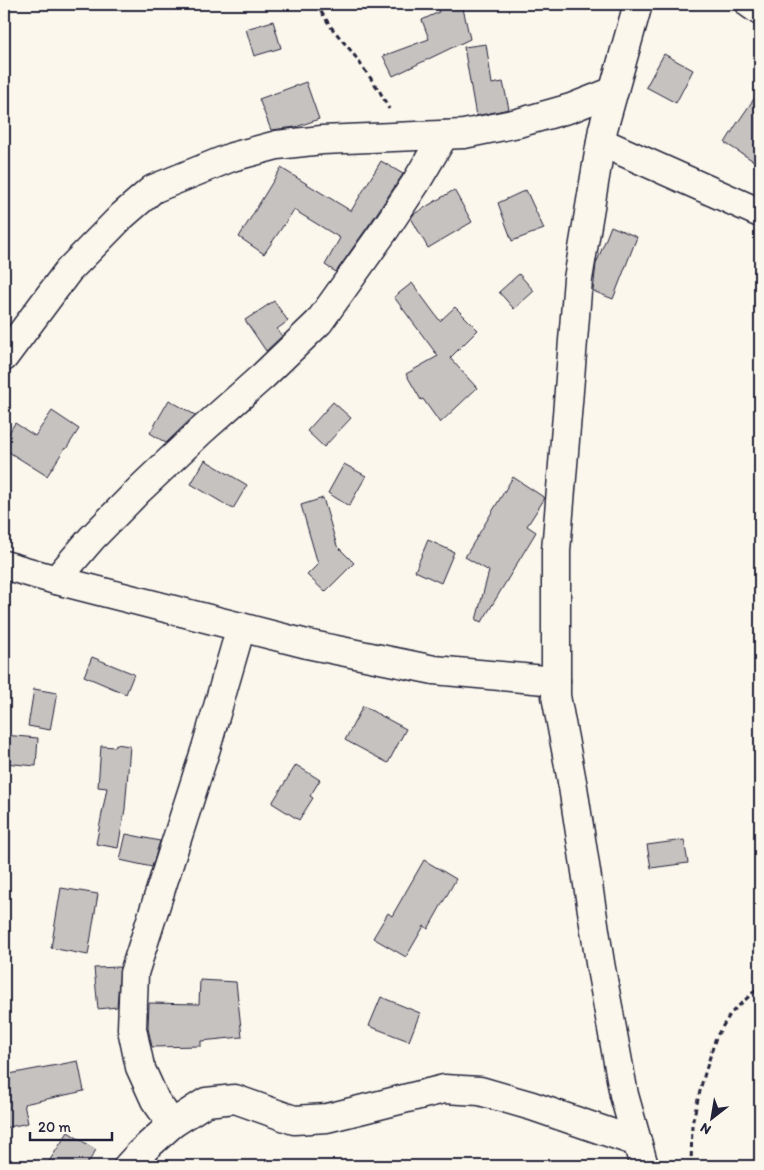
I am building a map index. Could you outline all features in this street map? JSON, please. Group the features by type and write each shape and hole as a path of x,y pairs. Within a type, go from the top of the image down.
{"street":[{"path":"638,4 603,129 578,279 556,551 556,696 574,787 602,972 624,1094 640,1155"},
{"path":"750,4 760,11"},
{"path":"4,357 68,271 122,216 153,189 232,157 277,145 322,140 464,134 518,123 572,108 614,91"},
{"path":"56,580 92,538 140,489 319,322 386,228 444,135"},
{"path":"601,142 760,213"},
{"path":"4,565 307,644 434,670 556,681"},
{"path":"172,1124 155,1100 140,1067 132,1029 134,973 206,748 241,627"},
{"path":"128,1166 172,1124 206,1102 235,1099 294,1120 327,1118 444,1089 480,1091 532,1106 666,1166"}],"path":[{"path":"316,4 379,90 403,136"},
{"path":"691,1166 692,1124 716,1037 731,1013 760,986"}],"building":[{"path":"437,4 462,4 470,39 393,76 383,56 429,39 422,20 439,12"},
{"path":"273,21 281,48 254,56 246,29"},
{"path":"486,44 492,84 503,82 509,109 476,116 464,47"},
{"path":"664,54 693,70 676,103 646,87"},
{"path":"306,82 319,119 296,127 271,130 259,99"},
{"path":"760,90 760,165 725,143"},
{"path":"381,161 403,174 336,272 325,265 340,238 294,210 264,254 239,237 281,168 351,211"},
{"path":"454,190 472,222 428,248 411,218 414,214"},
{"path":"526,190 544,229 512,241 498,203"},
{"path":"611,226 637,237 613,299 593,291 596,264"},
{"path":"519,274 534,291 514,309 499,292"},
{"path":"412,283 440,321 455,307 478,330 450,358 477,388 440,423 423,399 421,400 406,374 438,356 394,297"},
{"path":"274,301 288,321 277,329 282,336 266,351 245,320"},
{"path":"169,400 195,415 166,443 150,433"},
{"path":"333,402 351,418 324,447 307,431"},
{"path":"52,411 79,429 47,476 4,449 4,441 15,423 35,436"},
{"path":"205,460 247,485 233,509 191,484"},
{"path":"344,464 366,476 349,506 328,493"},
{"path":"513,477 545,498 527,526 536,532 482,622 476,620 489,571 465,557"},
{"path":"323,498 337,546 354,563 325,592 307,575 318,564 301,505"},
{"path":"428,540 454,552 441,583 415,571"},
{"path":"92,657 134,674 126,694 84,676"},
{"path":"34,689 57,693 50,730 28,726"},
{"path":"363,706 406,729 388,763 345,740"},
{"path":"4,735 38,738 36,766 4,763"},
{"path":"116,744 130,746 125,809 118,848 96,844 107,788 98,787 101,746 115,747"},
{"path":"296,765 320,780 310,796 313,798 299,820 272,803"},
{"path":"126,834 160,841 152,867 120,860"},
{"path":"684,840 688,863 651,868 647,845"},
{"path":"424,860 456,879 428,929 424,926 406,957 373,938 388,913 392,916"},
{"path":"61,888 98,894 88,955 51,948"},
{"path":"120,967 117,1007 98,1009 94,968"},
{"path":"200,980 236,982 242,1037 201,1041 201,1046 152,1047 148,1028 149,1003 199,1004"},
{"path":"381,997 420,1013 409,1041 369,1026"},
{"path":"78,1061 84,1091 24,1104 28,1123 4,1128 4,1075"},
{"path":"68,1132 96,1150 86,1166 46,1166"}]}
